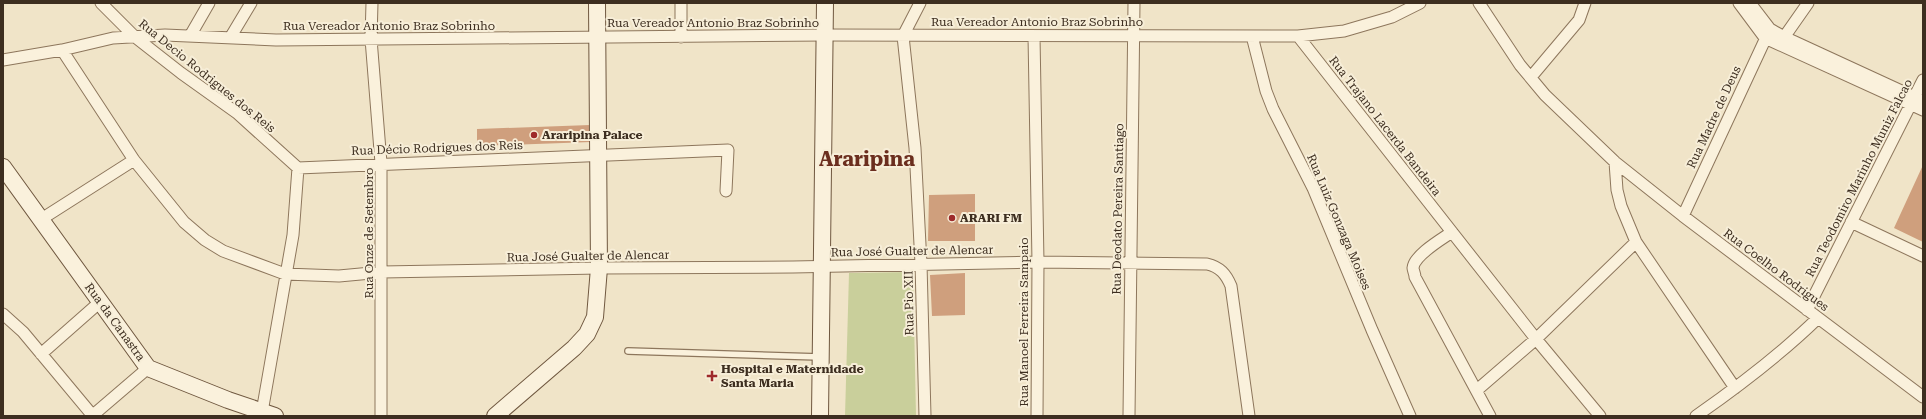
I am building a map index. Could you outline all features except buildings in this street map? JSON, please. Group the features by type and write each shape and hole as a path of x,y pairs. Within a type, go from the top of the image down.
{"main road":[{"path":"496,416 574,348 587,334 595,317 599,268 597,3"},
{"path":"820,416 825,3"},
{"name":"Rua da Canastra","path":"3,167 148,368 268,414"}],"street":[{"name":"Rua Decio Rodrigues dos Reis","path":"101,3 135,37 180,73 237,113 298,168"},
{"path":"190,36 209,3"},
{"path":"230,38 251,3"},
{"name":"Rua Onze de Setembro","path":"372,3 372,39 381,163 381,416"},
{"path":"681,3 681,36"},
{"path":"903,36 920,3"},
{"name":"Rua Deodato Pereira Santiago","path":"1129,416 1134,3"},
{"name":"Rua Vereador Antonio Braz Sobrinho","path":"3,60 62,50 114,38 135,37 190,36 276,40 681,36 1298,36 1344,31 1392,17 1420,3"},
{"name":"Rua Coelho Rodrigues","path":"1478,3 1520,65 1545,95 1615,162 1806,310 1923,397"},
{"path":"1531,77 1579,20 1585,3"},
{"path":"1740,3 1768,34 1916,101 1923,110"},
{"path":"1750,3 1768,34"},
{"path":"1781,41 1808,3"},
{"name":"Rua Madre de Deus","path":"1683,216 1768,34"},
{"name":"Rua Pio XII","path":"903,36 914,148 921,264 925,416"},
{"name":"Rua Manoel Ferreira Sampaio","path":"1034,36 1038,262 1037,416"},
{"name":"Rua Luiz Gonzaga Moises","path":"1252,36 1266,91 1273,110 1313,188 1372,330 1410,416"},
{"name":"Rua Trajano Lacerda Bandeira","path":"1298,36 1536,339 1600,416"},
{"name":"Rua José Gualter de Alencar","path":"62,50 134,160 184,222 205,240 223,251 285,274 340,276 382,272 1038,262 1207,264 1216,266 1226,275 1231,286 1249,416"},
{"name":"Rua Teodomiro Marinho Muniz Falcao","path":"1806,310 1916,101 1923,80"},
{"name":"Rua Décio Rodrigues dos Reis","path":"298,168 381,163 728,150 726,191"},
{"path":"40,220 134,160"},
{"path":"1615,162 1617,190 1621,206 1636,242 1735,388"},
{"path":"268,414 285,274 293,235 298,168"},
{"path":"1851,222 1923,256"},
{"path":"1452,232 1420,255 1415,261 1413,268 1415,277 1490,416"},
{"path":"1477,390 1536,339 1636,242"},
{"path":"41,354 100,302"},
{"path":"3,314 23,332 92,416 148,368"},
{"path":"1696,416 1794,342 1818,318"}],"lane":[{"path":"628,351 820,357"}],"green space":[{"path":"913,272 916,416 845,416 849,273"}],"place":[{"name":"Araripina Palace","path":"534,135"},
{"name":"ARARI FM","path":"952,218"},
{"name":"Hospital e Maternidade Santa Maria","path":"712,376"}],"district":[{"name":"Araripina","path":"867,159"}]}
